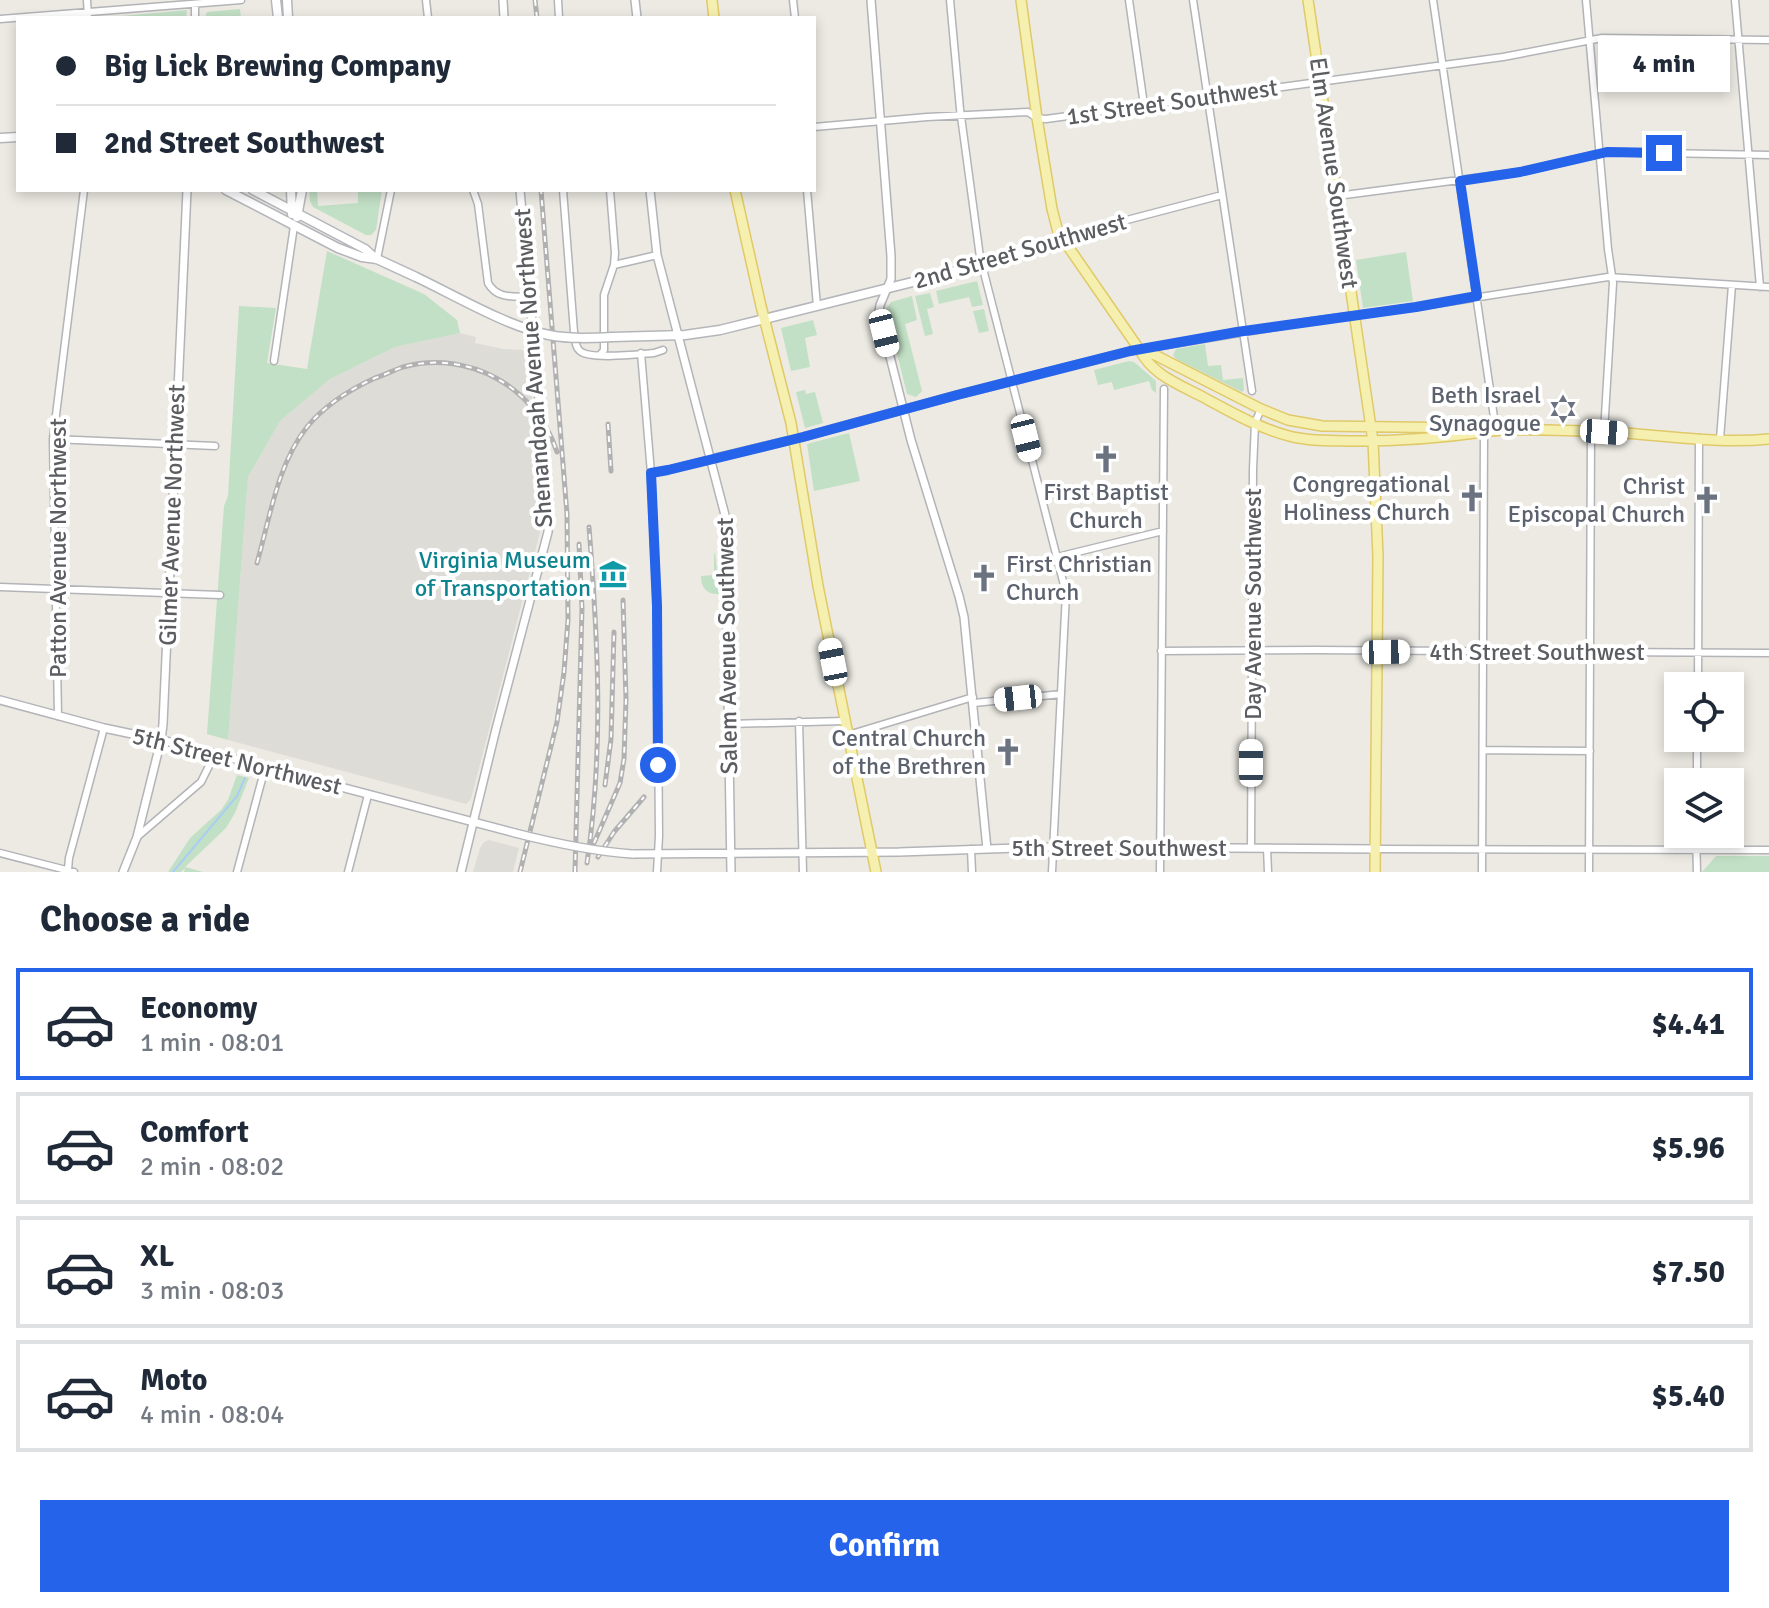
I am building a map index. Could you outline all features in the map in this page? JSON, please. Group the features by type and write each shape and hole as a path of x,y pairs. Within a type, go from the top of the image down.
{"main road":[{"path":"1021,0 1037,118 1058,232 1147,363 1166,378 1255,423 1299,439 1431,439 1496,431 1591,431 1747,441 1769,439"},
{"name":"Elm Avenue Southwest","path":"1308,0 1373,441 1378,556 1375,872"},
{"path":"230,192 362,257 377,259"},
{"path":"257,192 365,249 377,259"},
{"path":"291,192 295,212"},
{"path":"294,226 301,192"},
{"path":"735,192 794,439 844,721 876,872"},
{"name":"2nd Street Southwest","path":"377,259 534,331 567,337 678,336 708,333 887,290 1063,242"},
{"path":"1139,349 1261,409 1302,424 1469,428 1484,432"}],"street":[{"path":"87,0 88,15"},
{"path":"66,16 241,0"},
{"path":"871,0 891,256 891,279 879,313 920,474 964,617 987,849"},
{"path":"950,0 960,115 983,265 1066,593 1052,872"},
{"path":"1129,0 1144,105"},
{"path":"1193,0 1252,391"},
{"path":"1433,0 1496,431"},
{"path":"1586,0 1612,277 1604,432"},
{"path":"1735,0 1760,287"},
{"name":"1st Street Southwest","path":"816,127 1028,112 1046,119 1443,66 1602,38 1769,40"},
{"path":"1337,196 1520,172 1607,152 1769,155"},
{"name":"Patton Avenue Northwest","path":"58,716 53,439 84,192"},
{"name":"Gilmer Avenue Northwest","path":"123,872 137,837 161,740 187,192"},
{"path":"377,259 391,192"},
{"path":"474,192 488,283 501,295 529,297"},
{"name":"Shenandoah Avenue Northwest","path":"461,872 548,532 548,497 520,192"},
{"path":"563,192 576,345 580,351 591,356 663,350"},
{"path":"600,355 604,350 604,295 615,253 610,192"},
{"name":"Salem Avenue Southwest","path":"650,192 657,255 725,515 731,872"},
{"path":"807,192 817,306"},
{"name":"2nd Street Southwest","path":"1063,242 1085,231 1222,195"},
{"path":"274,361 294,226"},
{"path":"614,265 657,255"},
{"path":"651,473 1139,349 1612,277 1769,287"},
{"path":"1720,439 1732,285"},
{"path":"641,353 651,473 657,606 657,872"},
{"path":"1160,872 1164,389"},
{"name":"Day Avenue Southwest","path":"1251,847 1255,423 1261,409"},
{"path":"1589,872 1591,431"},
{"path":"1482,872 1484,432"},
{"path":"1698,672 1699,438"},
{"path":"53,439 215,446"},
{"path":"1057,557 1163,531"},
{"path":"0,587 220,595"},
{"name":"4th Street Southwest","path":"1161,651 1769,653"},
{"path":"848,735 974,700 1061,694"},
{"name":"5th Street Northwest","path":"0,700 473,822"},
{"path":"799,721 803,872"},
{"path":"729,724 844,721"},
{"path":"0,853 71,871 69,858 104,728"},
{"path":"1483,750 1590,751"},
{"path":"137,837 201,782 215,754"},
{"path":"237,872 265,768"},
{"path":"348,872 368,795"},
{"name":"5th Street Southwest","path":"473,822 594,851 658,855 1052,847 1769,850"},
{"path":"1267,848 1268,872"},
{"path":"971,849 972,872"},
{"path":"1696,849 1697,872"}],"shaded area":[{"path":"460,333 476,337 475,343 528,350 543,521 471,799 466,804 228,740 248,477 280,421 330,379 395,347"},
{"path":"489,840 519,848 513,872 473,872 480,848"}],"green space":[{"path":"240,9 241,16 206,16 207,12"},
{"path":"187,10 186,16 122,16"},
{"path":"309,192 317,192 318,206 358,203 358,192 382,192 376,230 371,235 313,207"},
{"path":"327,251 424,294 457,320 460,333 395,347 330,379 280,421 248,477 228,740 207,734 224,506 228,496 239,306 276,308 267,363 307,369"},
{"path":"1406,252 1413,301 1363,308 1356,260"},
{"path":"977,281 983,305 972,307 969,297 939,304 936,291"},
{"path":"930,293 934,307 927,309 933,334 925,336 915,296"},
{"path":"912,296 917,320 905,324 922,391 916,397 907,394 886,309 891,302"},
{"path":"984,309 989,331 979,333 973,311"},
{"path":"813,320 817,335 805,338 810,367 791,371 781,328"},
{"path":"1205,344 1208,366 1221,365 1223,380 1243,378 1242,392 1173,355 1176,349"},
{"path":"1129,361 1156,381 1156,393 1149,381 1114,390 1112,382 1098,385 1094,370"},
{"path":"805,390 806,394 815,392 823,423 805,428 796,392"},
{"path":"849,433 860,481 814,491 807,444"},
{"path":"714,553 720,594 706,590 701,581 701,576 714,575"},
{"path":"237,775 249,778 235,813 226,828 185,867 203,872 184,872 185,868 181,872 168,872 190,838 221,810"},
{"path":"1716,856 1769,856 1769,872 1702,872"}],"waterway":[{"path":"173,872 237,796 245,778"}],"railway":[{"path":"535,0 537,16"},
{"path":"520,872 557,722 568,620 567,514 541,192"},
{"path":"257,563 281,475 307,427 347,393 400,368 428,363 452,364 476,369 497,379 517,392 534,409 557,452"},
{"path":"608,424 611,471"},
{"path":"587,863 596,778 598,695 589,527"},
{"path":"575,872 582,608 579,544"},
{"path":"594,843 620,783 624,759 623,600"},
{"path":"605,785 611,739 614,632"},
{"path":"598,857 614,832 644,797"}],"place":[{"name":"Beth Israel Synagogue","path":"1563,409"},
{"name":"First Baptist Church","path":"1106,459"},
{"name":"Congregational Holiness Church","path":"1472,498"},
{"name":"Christ Episcopal Church","path":"1707,500"},
{"name":"Virginia Museum of Transportation","path":"613,574"},
{"name":"First Christian Church","path":"984,578"},
{"name":"Central Church of the Brethren","path":"1008,752"}],"route":[{"path":"658,765 657,606 651,473 803,437 1130,351 1477,296 1460,181 1520,172 1607,152 1664,153"}]}
